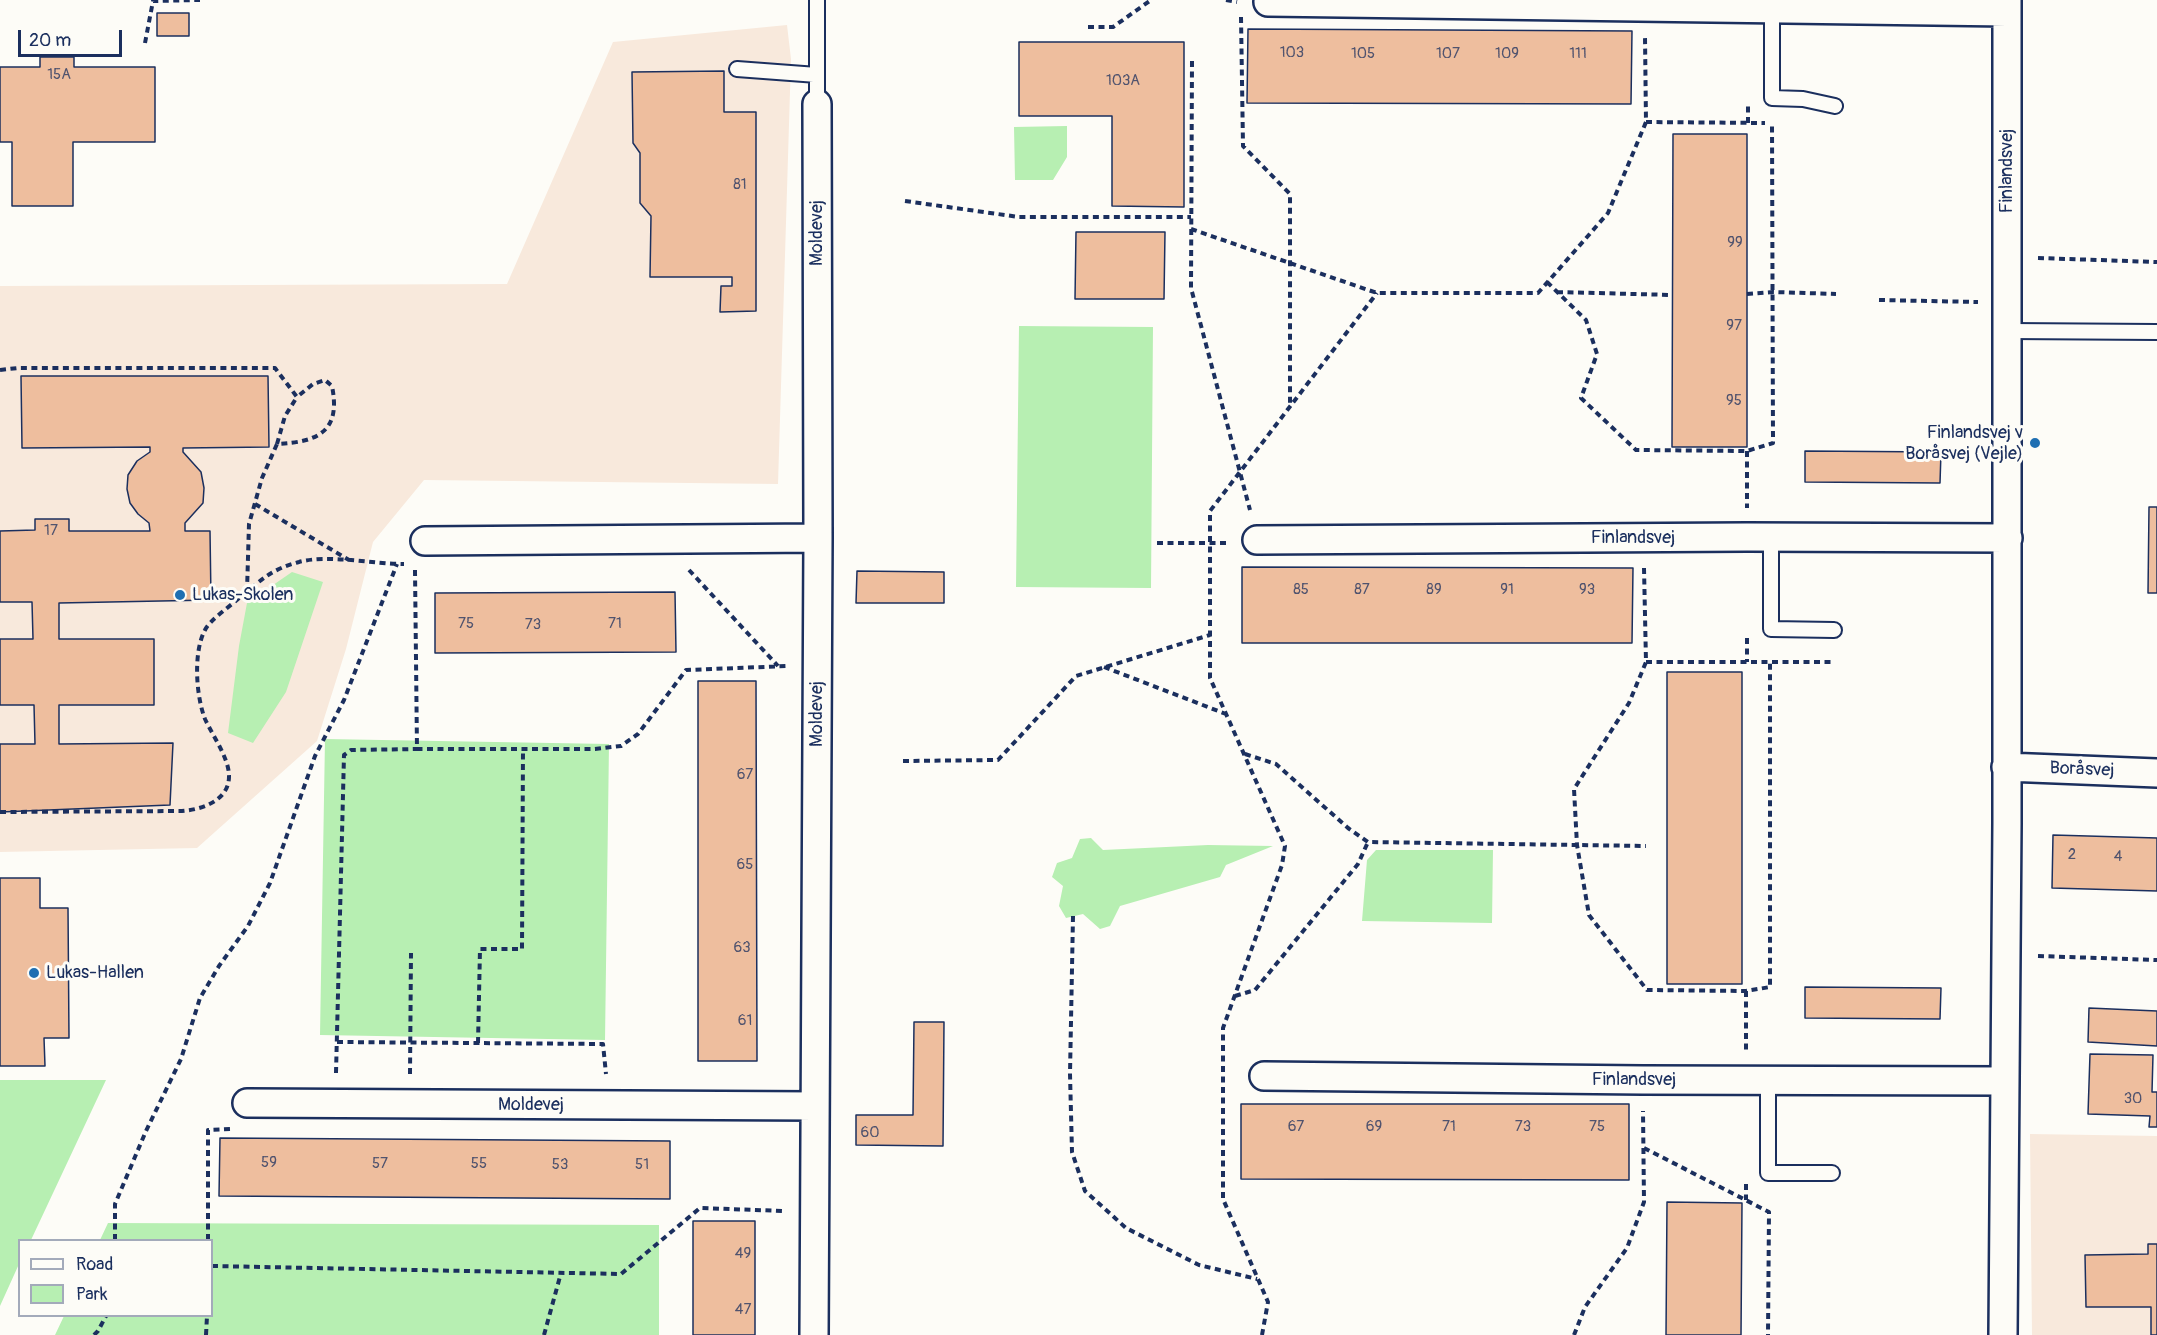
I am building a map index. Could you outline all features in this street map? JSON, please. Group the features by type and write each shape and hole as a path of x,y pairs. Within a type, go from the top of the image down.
{"street":[{"name":"Finlandsvej","path":"1268,2 1772,9 2007,6 2008,538 2003,1335"},
{"name":"Moldevej","path":"814,1335 818,665 817,104"},
{"path":"421,552 818,538"},
{"name":"Finlandsvej","path":"1257,540 2008,538"},
{"name":"Boråsvej","path":"2006,767 2157,773"},
{"name":"Finlandsvej","path":"1264,1076 2004,1081"},
{"name":"Moldevej","path":"247,1103 815,1106"}],"lane":[{"name":"Moldevej","path":"817,0 817,104"},
{"path":"1772,9 1772,98 1803,99 1834,106"},
{"path":"737,69 817,75"},
{"path":"2008,331 2157,332"},
{"path":"1771,537 1771,629 1834,630"},
{"path":"1768,1079 1768,1173 1832,1173"}],"path":[{"path":"145,43 153,1 200,0"},
{"path":"1088,27 1113,27 1151,0"},
{"path":"1191,230 1377,293 1538,293 1608,213 1646,122 1645,7"},
{"path":"1241,13 1243,146 1290,194 1290,408"},
{"path":"1157,543 1253,543 1257,540 1191,288 1192,61"},
{"path":"1547,282 1586,320 1597,354 1581,398 1636,450 1747,451 1773,443 1773,123 1646,122"},
{"path":"906,201 1019,217 1191,217"},
{"path":"2008,257 2157,262"},
{"path":"1556,292 1672,295"},
{"path":"1747,294 1773,292 1836,294"},
{"path":"1262,1335 1268,1302 1223,1199 1223,1028 1282,865 1285,846 1210,678 1210,511 1377,293"},
{"path":"1879,300 2008,302"},
{"path":"0,370 275,368 297,397"},
{"path":"247,591 249,524 262,478 277,444 285,416 297,397 314,384 325,380 332,386 335,414 330,425 322,433 297,443 277,444"},
{"path":"255,504 351,561"},
{"path":"1644,538 1646,662 1629,703 1574,789 1576,845 1589,915 1647,990 1746,991 1770,987 1770,662"},
{"path":"0,812 182,811 208,806 219,800 225,791 228,767 201,705 198,686 198,654 205,629 271,571 302,561 397,564 421,552"},
{"path":"417,749 415,570 421,552"},
{"path":"115,1239 115,1203 146,1131 181,1059 200,998 219,966 248,926 270,883 315,756 344,700 397,564"},
{"path":"685,566 778,666"},
{"path":"903,761 998,760 1076,676 1210,635"},
{"path":"1646,662 1834,662"},
{"path":"336,1104 344,755 351,750 595,749 621,746 638,734 686,670 818,665"},
{"path":"1103,667 1226,714"},
{"path":"478,1043 480,949 522,949 523,749"},
{"path":"1244,754 1276,764 1348,828 1368,842 1646,846"},
{"path":"1234,996 1255,990 1358,864 1368,842"},
{"path":"1073,916 1070,1074 1072,1152 1085,1191 1126,1228 1199,1265 1258,1279"},
{"path":"409,1104 411,953"},
{"path":"2006,954 2157,960"},
{"path":"337,1042 603,1044 609,1105"},
{"path":"1574,1335 1585,1307 1627,1248 1644,1202 1643,1080"},
{"path":"208,1239 208,1130 248,1129 247,1103"},
{"path":"1644,1148 1769,1212 1768,1335"},
{"path":"213,1266 621,1274 700,1208 815,1212"},
{"path":"544,1335 561,1273"},
{"path":"94,1335 105,1317"},
{"path":"206,1335 207,1317"}],"shaded area":[{"name":"Lukas-Skolen","path":"787,25 791,59 778,484 424,480 373,542 346,649 317,741 197,848 0,852 0,286 507,284 613,42"},
{"path":"2030,1134 2157,1136 2157,1335 2032,1335"}],"green space":[{"path":"1067,126 1067,157 1053,180 1015,180 1014,127"},
{"path":"1019,326 1153,327 1151,588 1016,587"},
{"path":"292,572 323,582 286,692 253,743 228,733 247,603"},
{"path":"325,739 609,744 605,1040 320,1035"},
{"path":"1091,838 1103,850 1208,845 1273,846 1226,865 1220,877 1120,906 1110,926 1100,929 1083,914 1066,918 1059,906 1063,886 1052,877 1057,863 1072,858 1080,839"},
{"path":"1376,850 1493,850 1492,923 1362,921 1367,860"},
{"path":"0,1080 106,1080 31,1239 18,1239 18,1266 0,1306"},
{"path":"108,1223 659,1225 659,1335 55,1335 64,1317 213,1317 213,1239 100,1239"}],"building":[{"path":"157,13 189,13 189,36 157,36"},
{"path":"1248,29 1632,31 1631,104 1247,103"},
{"path":"1019,42 1184,42 1184,207 1112,206 1112,116 1019,116"},
{"path":"40,57 74,57 74,67 155,67 155,142 73,142 73,206 12,206 12,142 0,142 0,67 40,67"},
{"path":"724,71 724,112 756,112 756,311 720,312 721,286 732,286 732,277 650,277 651,216 640,203 640,153 633,143 632,72"},
{"path":"1673,134 1747,134 1747,447 1672,447"},
{"path":"1076,232 1165,232 1164,299 1075,299"},
{"path":"21,376 268,376 269,447 183,448 183,452 201,472 204,488 203,503 185,523 185,531 210,531 211,600 59,603 59,639 154,639 154,705 59,705 59,744 173,743 170,805 0,812 0,744 35,744 34,705 0,705 0,639 33,639 32,602 0,602 0,531 35,530 35,519 69,519 69,531 150,531 149,523 130,503 127,489 128,475 137,461 150,452 150,447 22,448"},
{"path":"1805,451 1941,452 1940,483 1805,482"},
{"path":"2149,507 2157,507 2157,593 2148,593"},
{"path":"1242,567 1633,568 1632,643 1242,643"},
{"path":"857,571 944,572 944,603 856,603"},
{"path":"675,592 676,652 435,653 435,593"},
{"path":"1667,672 1742,672 1742,984 1667,984"},
{"path":"698,681 756,681 757,1061 698,1061"},
{"path":"2053,835 2157,838 2157,891 2052,888"},
{"name":"Lukas-Hallen","path":"0,878 40,878 40,908 68,908 69,1038 44,1038 45,1066 0,1066"},
{"path":"1805,987 1941,988 1940,1019 1805,1018"},
{"path":"2089,1008 2157,1011 2157,1046 2088,1042"},
{"path":"914,1022 944,1022 943,1146 856,1145 856,1115 913,1115"},
{"path":"2090,1054 2153,1055 2152,1092 2157,1092 2157,1127 2149,1127 2150,1116 2088,1114"},
{"path":"1241,1104 1629,1104 1629,1180 1241,1179"},
{"path":"220,1138 670,1141 670,1199 219,1196"},
{"path":"1667,1202 1742,1203 1741,1335 1666,1335"},
{"path":"693,1221 755,1221 755,1335 693,1335"},
{"path":"2148,1244 2157,1244 2157,1335 2151,1335 2151,1307 2086,1307 2085,1255 2148,1254"}],"place":[{"name":"Finlandsvej v Boråsvej (Vejle)","path":"2035,443"},
{"name":"Lukas-Skolen","path":"180,595"},
{"name":"Lukas-Hallen","path":"34,973"}]}
